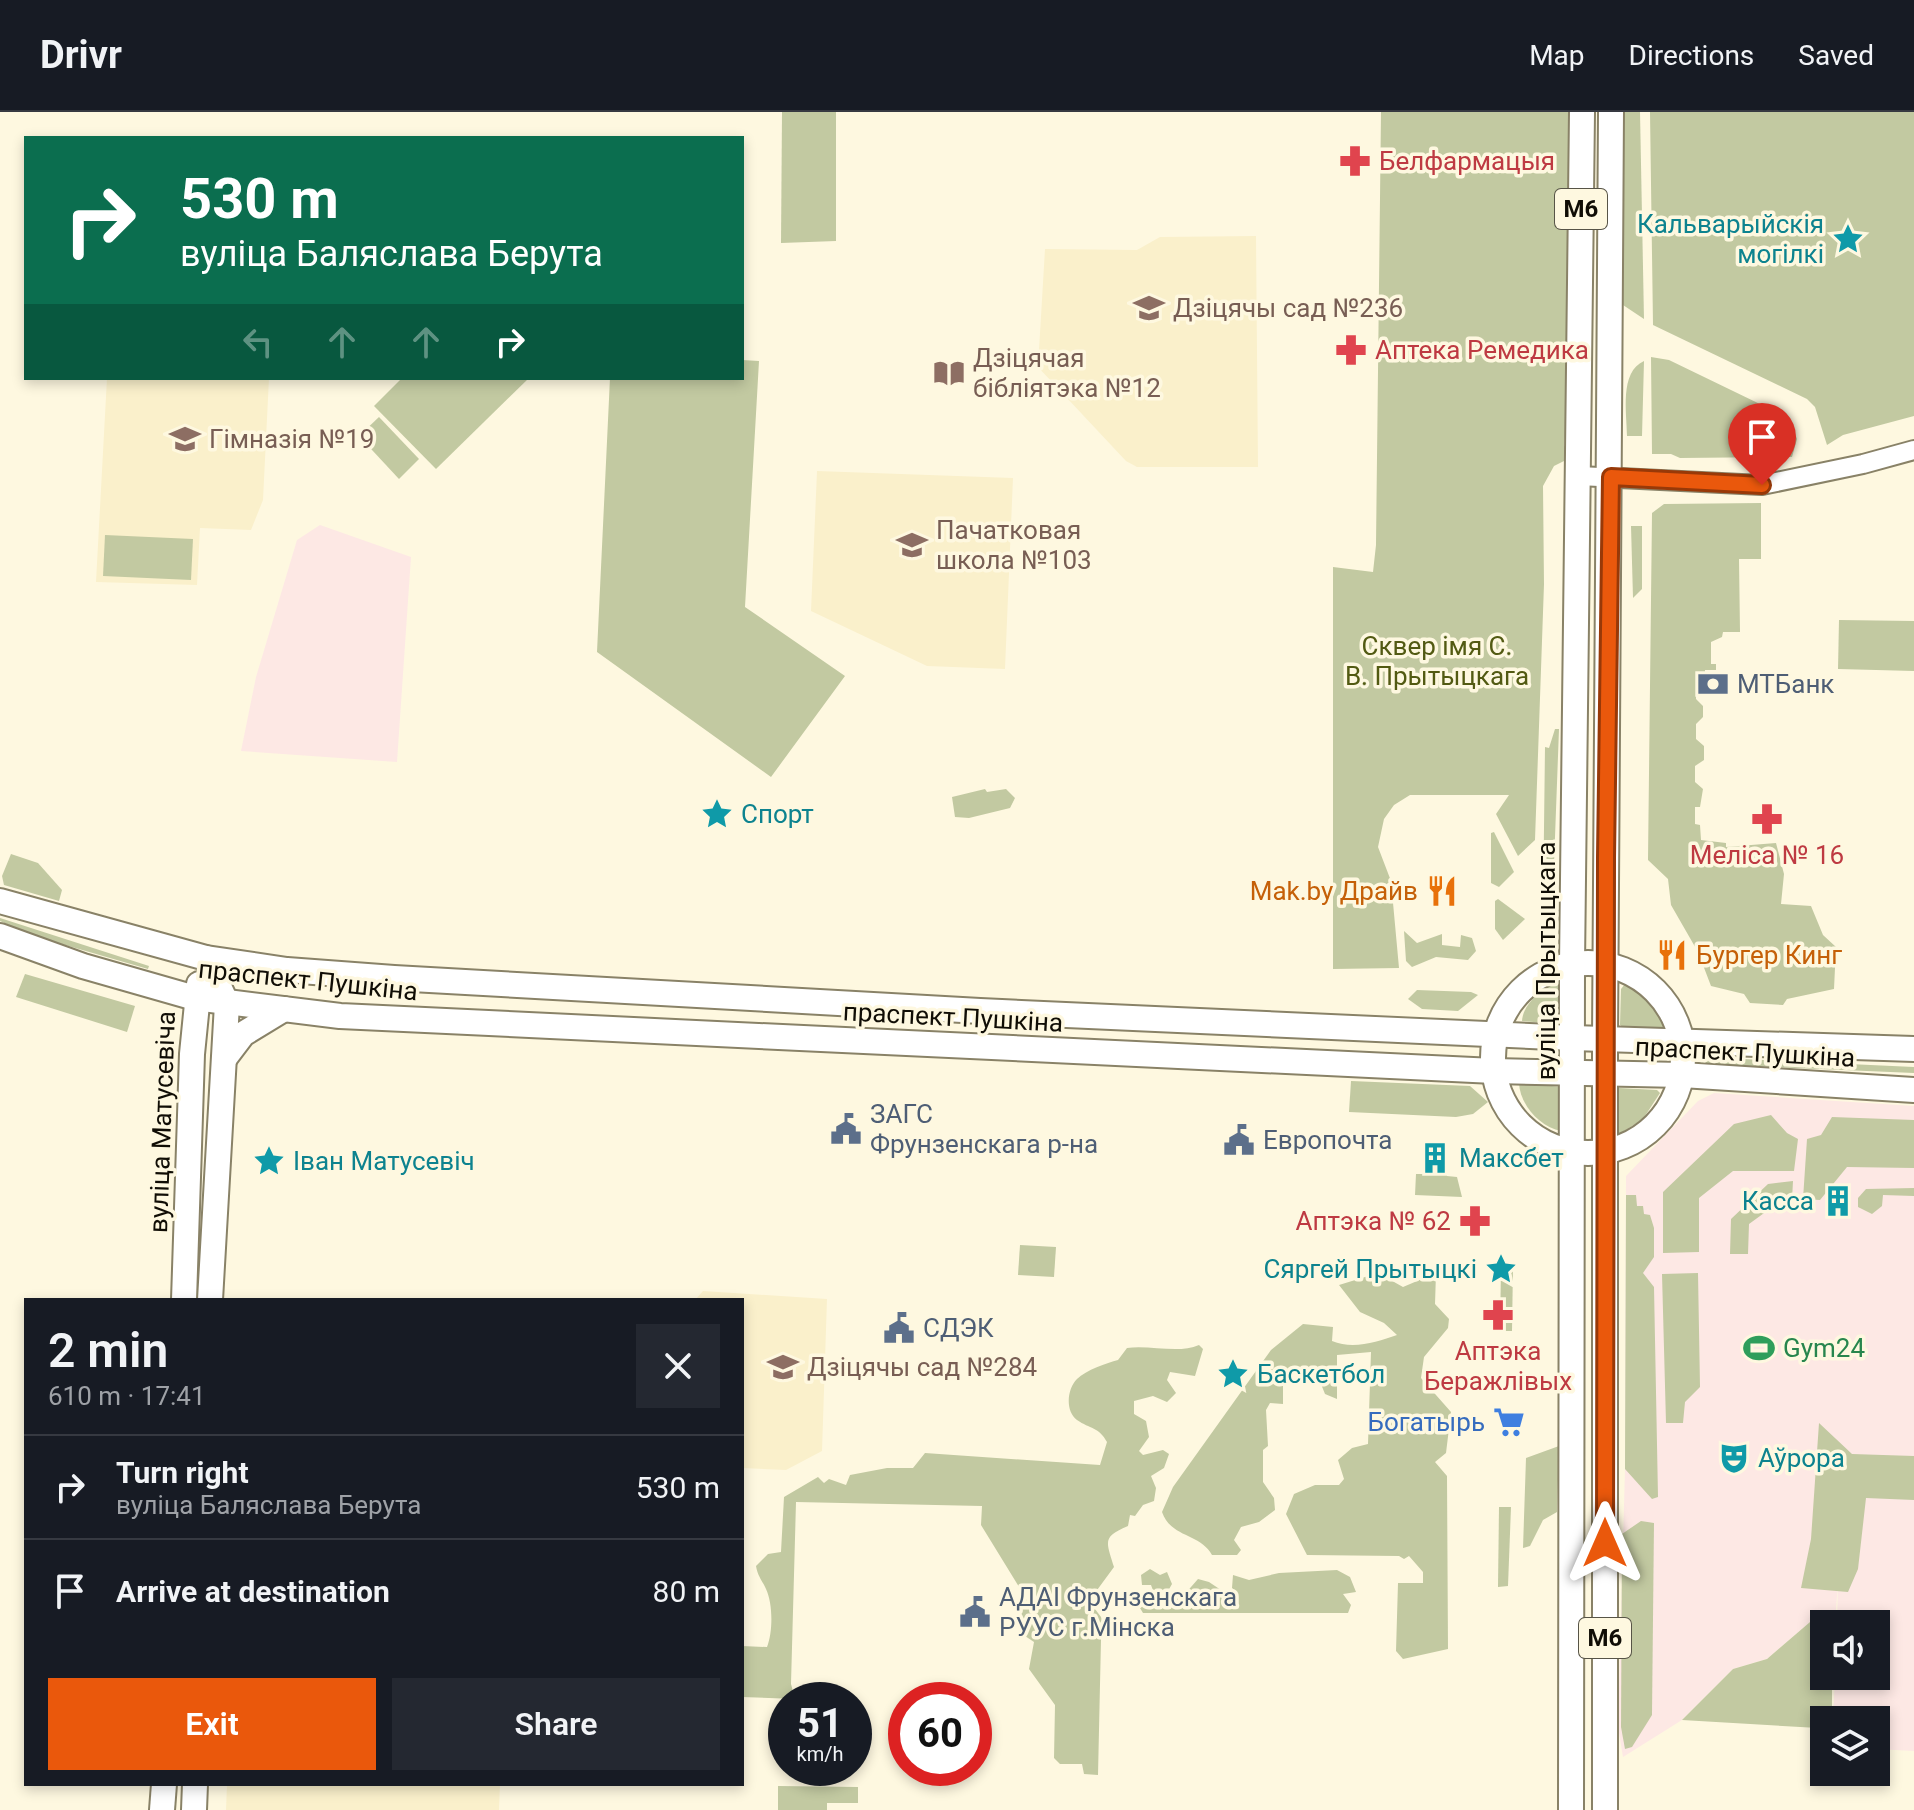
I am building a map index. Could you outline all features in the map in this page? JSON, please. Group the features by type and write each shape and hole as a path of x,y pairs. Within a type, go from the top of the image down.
{"main road":[{"name":"вуліца Прытыцкага","path":"1571,1810 1572,964 1582,112"},
{"name":"М6","path":"1605,1810 1605,1039 1611,112"},
{"name":"праспект Пушкіна","path":"0,901 206,958 287,970 980,1011 1573,1038 1914,1049"},
{"name":"праспект Пушкіна","path":"0,936 83,966 195,998 340,1016 1494,1071 1682,1075 1914,1090"},
{"path":"206,958 227,1004 210,1298"},
{"name":"вуліца Матусевіча","path":"184,1298 195,998 206,958"},
{"path":"1572,964 1606,964 1631,972 1653,987 1671,1010 1682,1042 1682,1075 1675,1098 1653,1128 1629,1144 1605,1152 1573,1152 1549,1145 1524,1128 1501,1098 1494,1071 1497,1033 1505,1012 1521,990 1545,972 1572,964"},
{"path":"152,985 182,1015 193,1046"},
{"path":"224,1059 243,1034 284,1009"},
{"path":"162,1810 164,1786"},
{"path":"194,1810 195,1786"}],"street":[{"path":"1579,476 1762,485 1914,450"}],"shaded area":[{"name":"Дзіцячы сад №236","path":"1256,236 1258,467 1137,467 1126,461 1038,367 1045,249 1137,250 1160,237"},
{"name":"Гімназія №19","path":"107,380 269,380 263,500 251,530 200,528 197,585 96,582"},
{"name":"Пачатковая школа №103","path":"817,471 1013,478 1005,669 927,666 811,611"},
{"path":"320,525 411,557 397,762 241,751 256,677 297,540"},
{"path":"1714,1093 1914,1106 1914,1751 1890,1750 1890,1706 1834,1706 1834,1690 1890,1690 1890,1610 1837,1610 1838,1582 1836,1610 1810,1610 1810,1622 1767,1659 1733,1669 1682,1720 1623,1757 1618,1727 1625,1469 1626,1176 1698,1101"},
{"name":"Дзіцячы сад №284","path":"703,1291 827,1299 822,1451 786,1470 744,1468 744,1298 697,1298"},
{"path":"227,1786 500,1786 499,1810 226,1810"}],"green space":[{"path":"782,112 836,112 836,241 781,243"},
{"name":"Сквер імя С. В. Прытыцкага","path":"1381,112 1570,112 1569,435 1565,436 1564,446 1569,447 1568,459 1554,466 1543,486 1544,584 1535,840 1518,856 1496,814 1509,795 1410,795 1394,805 1384,819 1378,847 1391,881 1399,968 1333,969 1333,567 1373,572 1376,545"},
{"path":"1623,112 1640,112 1644,319 1623,305"},
{"path":"1650,112 1914,112 1914,416 1843,435 1827,445 1815,407 1807,399 1653,325"},
{"path":"1651,357 1669,360 1789,418 1797,439 1792,457 1680,458 1671,454 1652,454"},
{"path":"744,360 759,361 745,607 845,676 771,777 597,652 610,380 744,380"},
{"path":"1644,361 1642,436 1627,436 1628,384 1636,366"},
{"path":"400,380 527,380 436,469 374,406"},
{"path":"379,417 419,459 399,479 359,436"},
{"path":"1761,503 1761,559 1739,559 1740,632 1723,632 1722,637 1711,642 1711,664 1716,664 1716,670 1705,670 1705,676 1696,682 1696,699 1703,706 1703,717 1696,724 1696,739 1704,746 1704,760 1695,766 1695,782 1703,789 1700,807 1695,807 1695,824 1700,825 1701,840 1726,843 1726,847 1776,843 1784,874 1781,904 1811,906 1823,935 1836,947 1834,989 1787,999 1783,1005 1750,1003 1744,994 1711,986 1698,952 1671,905 1668,879 1648,860 1652,513 1664,504"},
{"path":"1631,526 1642,526 1642,589 1633,598"},
{"path":"105,535 193,539 191,580 103,576"},
{"path":"1839,620 1914,621 1914,671 1838,669"},
{"path":"1555,729 1559,729 1552,918 1543,908 1545,747 1549,748"},
{"path":"985,789 987,792 1006,789 1015,798 1010,808 969,818 955,817 952,797"},
{"path":"1494,832 1514,872 1499,887 1491,883 1491,833"},
{"path":"11,854 38,863 62,890 59,901 4,885 2,876"},
{"path":"1498,899 1525,919 1503,940 1495,929 1495,901"},
{"path":"0,918 149,966 148,969 34,936 0,921"},
{"path":"1404,931 1417,943 1442,934 1442,945 1460,947 1461,935 1472,938 1476,951 1468,960 1436,957 1412,967 1406,961"},
{"path":"25,974 135,1006 127,1032 16,997"},
{"path":"1554,983 1562,984 1560,1024 1522,1021 1529,1004"},
{"path":"1625,984 1653,1003 1664,1028 1626,1029 1620,1025 1621,989"},
{"path":"1417,990 1471,992 1478,995 1458,1011 1422,1009 1408,999"},
{"path":"1700,1057 1914,1067 1914,1073 1700,1064"},
{"path":"1351,1081 1470,1086 1488,1102 1473,1114 1456,1117 1349,1112"},
{"path":"1519,1083 1563,1087 1561,1131 1546,1125 1532,1114 1523,1099"},
{"path":"1619,1088 1657,1090 1660,1093 1643,1119 1618,1135"},
{"path":"1771,1115 1787,1133 1798,1139 1794,1171 1733,1171 1699,1198 1699,1252 1663,1253 1663,1192 1734,1124"},
{"path":"1832,1117 1914,1120 1914,1168 1847,1167 1820,1200 1803,1199 1807,1139 1821,1135"},
{"path":"1430,1168 1447,1169 1447,1176 1457,1177 1462,1197 1415,1195 1416,1174 1429,1174"},
{"path":"1793,1181 1792,1200 1782,1200 1749,1224 1748,1254 1730,1254 1731,1219 1768,1184"},
{"path":"1914,1188 1914,1196 1883,1195 1882,1206 1872,1214 1858,1207 1858,1198 1866,1189"},
{"path":"1626,1195 1636,1195 1637,1206 1643,1206 1644,1214 1650,1215 1654,1228 1654,1257 1643,1273 1654,1287 1658,1497 1652,1499 1625,1469"},
{"path":"1020,1245 1056,1247 1054,1277 1018,1275"},
{"path":"1501,1266 1513,1266 1512,1331 1500,1331"},
{"path":"1378,1273 1403,1287 1436,1273 1435,1304 1449,1319 1448,1328 1424,1357 1421,1378 1451,1412 1446,1453 1435,1462 1447,1476 1448,1649 1403,1659 1396,1651 1398,1583 1423,1583 1423,1572 1409,1556 1404,1559 1399,1556 1307,1555 1286,1514 1294,1494 1315,1485 1339,1485 1344,1479 1338,1460 1352,1448 1368,1444 1371,1352 1337,1355 1337,1399 1325,1394 1317,1374 1283,1374 1283,1404 1270,1403 1266,1410 1268,1446 1263,1450 1263,1482 1274,1498 1275,1510 1259,1522 1241,1527 1234,1540 1241,1550 1237,1555 1212,1555 1200,1543 1172,1527 1162,1512 1173,1487 1271,1350 1303,1324 1333,1327 1332,1341 1348,1345 1397,1335 1384,1323 1360,1312 1339,1285"},
{"path":"1698,1273 1700,1387 1685,1402 1683,1423 1666,1423 1662,1274"},
{"path":"1199,1345 1203,1349 1195,1376 1170,1372 1167,1380 1176,1393 1167,1402 1153,1396 1134,1401 1134,1414 1146,1421 1149,1437 1139,1451 1143,1455 1163,1450 1169,1454 1164,1468 1151,1476 1156,1488 1154,1501 1143,1505 1135,1516 1130,1515 1128,1526 1110,1537 1108,1546 1114,1567 1089,1601 1101,1617 1105,1635 1101,1639 1098,1775 1084,1774 1082,1764 1060,1764 1054,1758 1055,1705 1029,1669 1034,1642 1022,1634 1021,1590 981,1525 982,1506 796,1502 791,1682 768,1682 768,1698 744,1697 744,1646 767,1647 770,1634 770,1602 756,1566 768,1554 781,1552 784,1497 818,1477 824,1483 829,1479 846,1485 850,1475 887,1468 913,1468 925,1453 1100,1465 1107,1442 1097,1431 1073,1416 1069,1394 1074,1383 1091,1370 1118,1360 1127,1348 1183,1349"},
{"path":"1819,1423 1852,1454 1914,1456 1914,1500 1866,1498 1858,1569 1848,1592 1801,1588 1811,1539"},
{"path":"1559,1446 1557,1512 1543,1520 1530,1546 1523,1548 1526,1458"},
{"path":"1499,1507 1511,1507 1508,1586 1498,1587"},
{"path":"1641,1521 1654,1523 1652,1715 1632,1747 1625,1749 1621,1727 1622,1534"},
{"path":"1150,1569 1160,1575 1167,1572 1172,1584 1168,1591 1173,1596 1184,1595 1198,1579 1209,1582 1230,1596 1238,1594 1232,1588 1233,1575 1249,1580 1279,1573 1337,1570 1350,1577 1356,1592 1343,1594 1351,1605 1348,1613 1143,1613 1140,1608 1154,1593 1151,1585 1142,1585 1141,1575"},
{"path":"1810,1622 1810,1690 1832,1690 1832,1706 1810,1706 1810,1728 1682,1720 1733,1669 1767,1659"},
{"path":"778,1786 858,1787 858,1803 827,1803 827,1810 778,1810"}],"place":[{"name":"Белфармацыя","path":"1355,161"},
{"name":"Кальварыйскія могілкі","path":"1848,239"},
{"name":"Дзіцячы сад №236","path":"1149,308"},
{"name":"Аптека Ремедика","path":"1351,350"},
{"name":"Дзіцячая бібліятэка №12","path":"949,373"},
{"name":"Гімназія №19","path":"185,439"},
{"name":"Пачатковая школа №103","path":"912,545"},
{"name":"МТБанк","path":"1713,684"},
{"name":"Спорт","path":"717,814"},
{"name":"Меліса № 16","path":"1767,819"},
{"name":"Маk.by Драйв","path":"1442,891"},
{"name":"Бургер Кинг","path":"1672,955"},
{"name":"ЗАГС Фрунзенскага р-на","path":"846,1129"},
{"name":"Европочта","path":"1239,1140"},
{"name":"Максбет","path":"1435,1158"},
{"name":"Іван Матусевіч","path":"269,1161"},
{"name":"Касса","path":"1838,1201"},
{"name":"Аптэка № 62","path":"1475,1221"},
{"name":"Сяргей Прытыцкі","path":"1501,1269"},
{"name":"Аптэка Беражлівых","path":"1498,1315"},
{"name":"СДЭК","path":"899,1328"},
{"name":"Gym24","path":"1759,1348"},
{"name":"Дзіцячы сад №284","path":"783,1367"},
{"name":"Баскетбол","path":"1233,1374"},
{"name":"Богатырь","path":"1509,1422"},
{"name":"Аўрора","path":"1734,1458"},
{"name":"АДАІ Фрунзенскага РУУС г.Мінска","path":"975,1612"}],"route":[{"path":"1605,1543 1606,858 1611,477 1762,485"}]}
